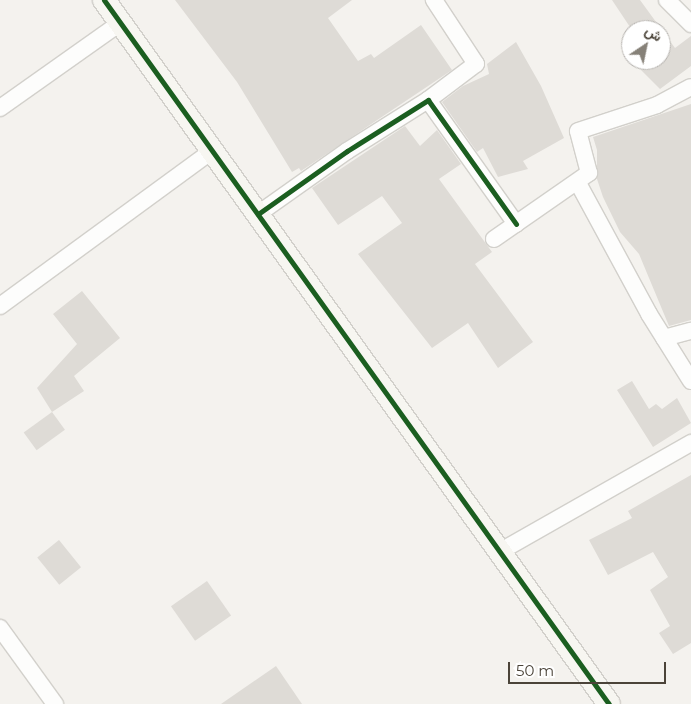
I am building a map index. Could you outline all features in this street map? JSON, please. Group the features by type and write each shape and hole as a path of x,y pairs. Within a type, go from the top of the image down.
{"street":[{"path":"104,0 609,704"},
{"path":"258,214 300,182 428,100 476,64 434,0"},
{"path":"668,0 691,24"},
{"path":"0,108 120,23"},
{"path":"494,239 578,183 588,173 578,130 657,105 691,87"},
{"path":"428,100 516,224"},
{"path":"0,306 213,150"},
{"path":"578,183 664,338 691,381"},
{"path":"664,338 691,331"},
{"path":"499,552 691,443"},
{"path":"0,628 54,704"}],"building":[{"path":"175,0 352,0 328,18 358,61 371,54 374,58 421,25 452,70 301,171 299,168 292,172 237,82"},
{"path":"612,0 640,0 655,20 625,20"},
{"path":"691,36 691,66 660,89 641,70 671,70 671,43 675,48"},
{"path":"516,42 541,86 564,138 523,161 528,169 498,177 483,148 477,152 442,102 463,86 489,74 487,64"},
{"path":"691,104 691,320 669,326 639,254 620,232 603,197 597,179 597,150 593,137"},
{"path":"405,126 420,146 437,130 461,164 439,179 492,252 475,264 533,342 498,368 468,323 432,348 358,254 402,223 382,196 338,225 312,188"},
{"path":"82,291 120,338 74,376 84,391 52,412 37,388 77,344 53,314"},
{"path":"632,381 649,409 656,404 662,409 677,398 691,423 653,447 617,390"},
{"path":"52,412 65,430 37,450 24,433"},
{"path":"691,475 691,643 673,654 659,633 670,626 650,590 668,577 653,552 608,575 589,540 632,518 628,511"},
{"path":"59,540 81,567 59,585 37,558"},
{"path":"207,581 231,615 195,641 171,606"},
{"path":"276,666 302,704 221,704"}],"cycle path":[{"path":"104,0 609,704"},
{"path":"258,214 347,151 428,100 516,224"}]}
